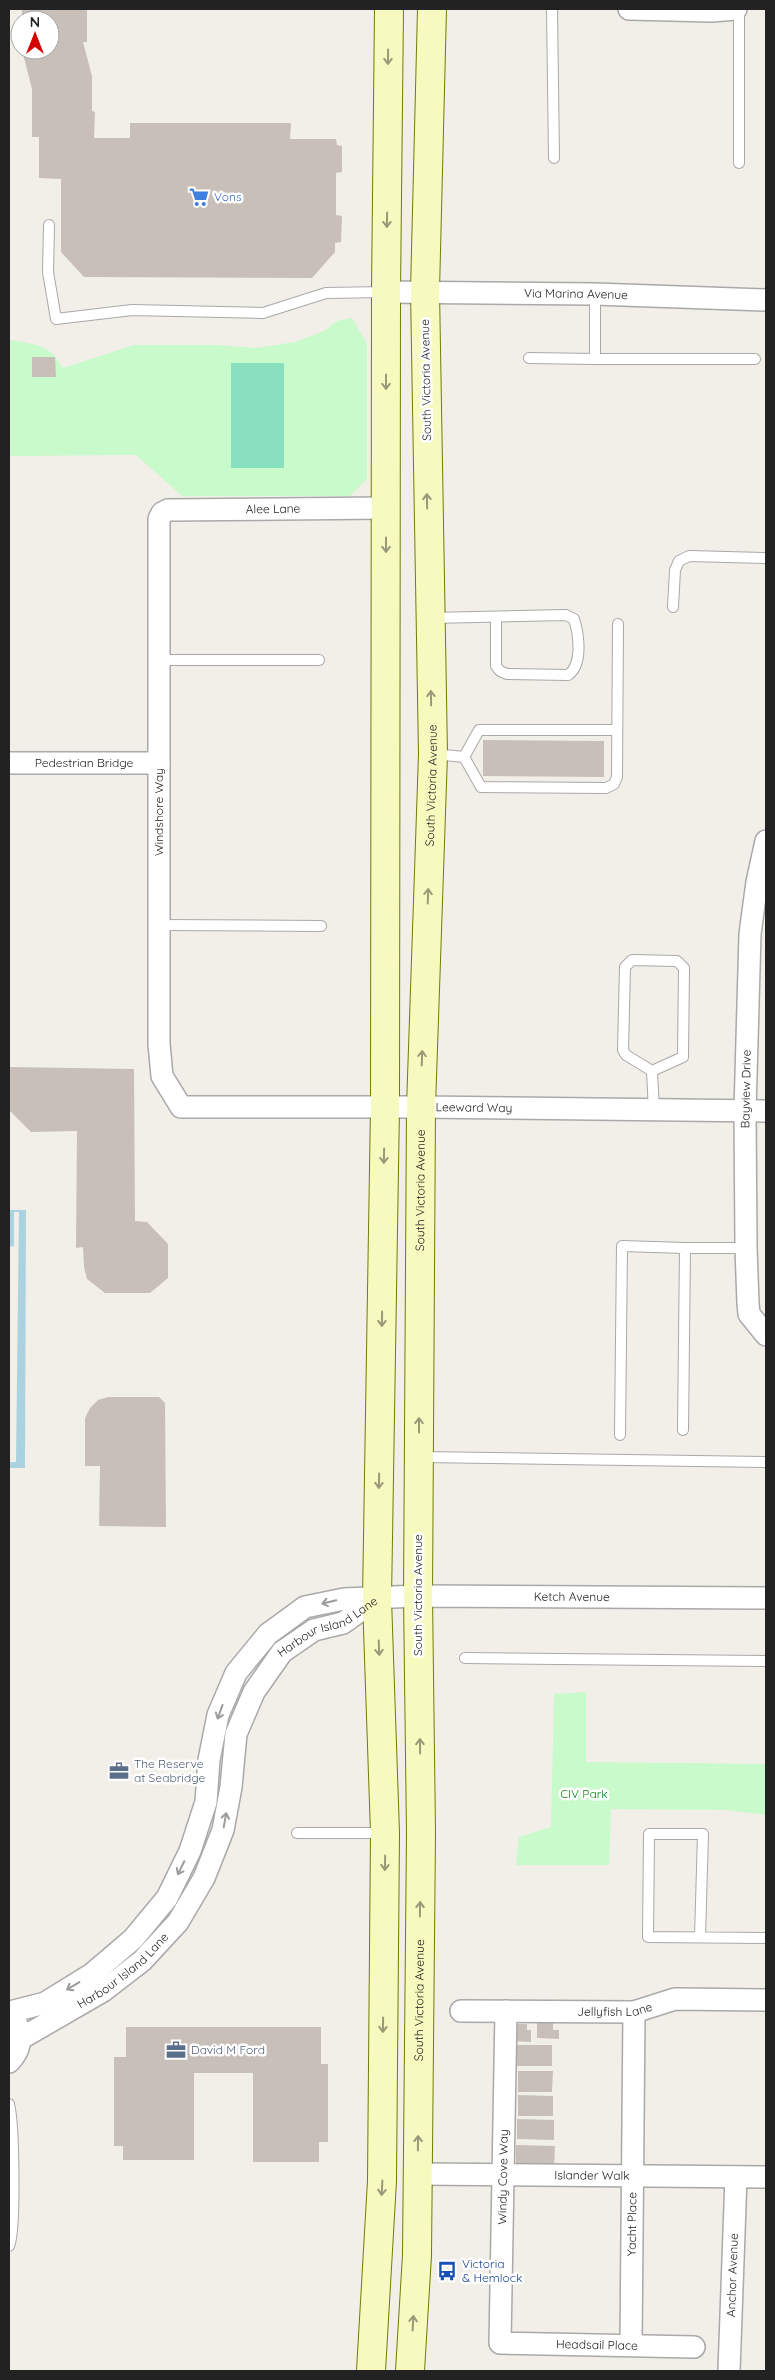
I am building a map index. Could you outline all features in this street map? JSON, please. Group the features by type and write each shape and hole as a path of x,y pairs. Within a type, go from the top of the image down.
{"main road":[{"path":"371,2371 382,2181 385,1833 377,1599 385,1107 386,292 389,9"},
{"name":"South Victoria Avenue","path":"410,2371 417,2255 421,1833 418,1457 421,1107 433,754 425,291 432,9"}],"street":[{"path":"629,9 712,11 738,9"},
{"name":"Via Marina Avenue","path":"386,292 595,294 766,300"},
{"name":"Alee Lane","path":"162,513 168,510 386,508"},
{"name":"Windshore Way","path":"162,513 159,519 159,1044 162,1076 181,1107"},
{"name":"Pedestrian Bridge","path":"9,763 159,763"},
{"name":"Bayview Drive","path":"765,1334 750,1314 746,1248 745,1111 750,934 757,882 766,841"},
{"name":"Leeward Way","path":"181,1107 421,1107 766,1111"},
{"name":"Ketch Avenue","path":"377,1599 418,1596 766,1598"},
{"name":"Harbour Island Lane","path":"9,2012 45,2003 92,1974 133,1939 166,1898 190,1851 206,1802 209,1760 218,1715 236,1673 268,1634 305,1607 344,1599 377,1599"},
{"name":"Harbour Island Lane","path":"20,2039 103,1991 142,1961 178,1922 204,1878 223,1830 231,1787 236,1734 254,1692 282,1652 314,1630 343,1623 377,1599"},
{"name":"Jellyfish Lane","path":"461,2011 634,2012 675,1999 766,2000"},
{"name":"Windy Cove Way","path":"500,2343 506,2011"},
{"path":"9,2012 16,2020 20,2039 18,2048 9,2062"},
{"name":"Yacht Place","path":"631,2345 634,2012"},
{"name":"Islander Walk","path":"418,2174 766,2177"},
{"name":"Anchor Avenue","path":"729,2371 736,2177"},
{"name":"Headsail Place","path":"500,2343 694,2347"}],"lane":[{"path":"552,9 554,158"},
{"path":"738,9 740,163"},
{"path":"49,225 48,272 56,319 132,310 264,313 326,293 386,292"},
{"path":"595,294 595,359"},
{"path":"529,358 755,359"},
{"path":"673,608 675,570 679,560 689,556 766,558"},
{"path":"430,618 566,615 574,620 578,631 577,665 574,671 568,675 507,674 500,671 496,666 496,617"},
{"path":"464,757 481,787 606,788 614,784 618,777 618,624"},
{"path":"159,660 318,660"},
{"path":"464,757 479,730 618,730"},
{"path":"433,754 464,757"},
{"path":"159,925 321,926"},
{"path":"632,960 677,961 684,968 683,1057 652,1070 626,1055 623,1050 625,967 632,960"},
{"path":"652,1070 654,1111"},
{"path":"620,1435 622,1246 746,1248"},
{"path":"683,1430 685,1248"},
{"path":"418,1457 766,1462"},
{"path":"466,1658 766,1661"},
{"path":"297,1833 385,1833"},
{"path":"700,1938 703,1834 649,1834 648,1937 700,1938 766,1938"},
{"path":"9,2104 12,2122 13,2218 9,2246"}],"green space":[{"path":"352,318 367,344 367,479 350,496 182,496 136,455 9,456 10,340 35,344 47,349 63,368 134,345 217,345 256,348 295,342 324,331 337,321"},
{"path":"231,363 284,363 284,468 231,468"},
{"name":"CIV Park","path":"586,1692 586,1762 766,1764 766,1815 728,1810 611,1809 609,1865 516,1865 519,1837 551,1827 554,1694"}],"water":[{"path":"9,1210 26,1210 25,1468 9,1468"}],"pier":[{"path":"14,1212 19,1212 16,1462 9,1462 9,1247 14,1246"}],"building":[{"name":"Vons","path":"87,9 87,42 83,42 92,76 92,111 95,112 94,138 130,138 130,123 291,123 290,139 336,139 337,145 342,146 342,172 336,173 336,215 342,216 341,242 335,243 335,252 312,278 84,277 61,252 61,179 39,178 39,137 32,137 32,89 25,60 60,60 60,10 22,10"},
{"path":"32,357 55,357 56,377 32,377"},
{"path":"483,740 604,741 604,777 483,776"},
{"path":"9,1067 134,1069 135,1221 147,1222 168,1244 168,1278 150,1293 105,1293 87,1279 83,1247 76,1248 77,1131 31,1132 9,1110"},
{"path":"108,1397 159,1397 165,1403 166,1527 99,1526 100,1466 85,1466 85,1418 90,1408 98,1400"},
{"path":"537,2023 553,2023 553,2030 559,2030 559,2039 537,2038"},
{"path":"516,2024 527,2024 527,2030 531,2030 531,2042 510,2041"},
{"path":"126,2027 321,2027 321,2064 328,2064 328,2142 319,2142 319,2162 253,2162 253,2073 194,2073 194,2160 123,2160 123,2146 114,2146 114,2057 126,2057"},
{"path":"517,2045 552,2045 552,2066 517,2066"},
{"path":"518,2071 553,2071 552,2092 518,2092"},
{"path":"518,2095 553,2096 553,2116 518,2116"},
{"path":"517,2119 554,2120 554,2140 517,2139"},
{"path":"516,2145 555,2146 554,2169 516,2168"}],"place":[{"name":"Vons","path":"199,197"},
{"name":"The Reserve at Seabridge","path":"119,1771"},
{"name":"David M Ford","path":"176,2050"},
{"name":"Victoria & Hemlock","path":"447,2271"}]}
